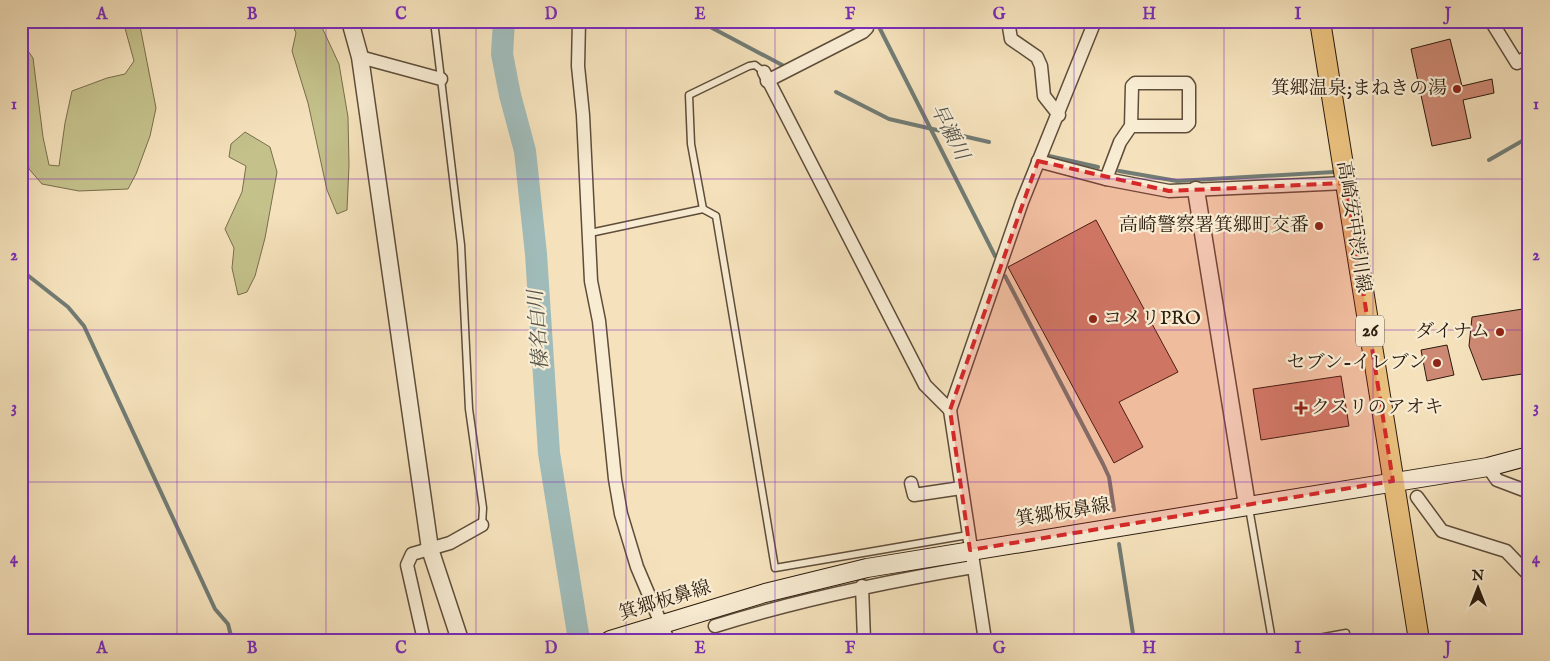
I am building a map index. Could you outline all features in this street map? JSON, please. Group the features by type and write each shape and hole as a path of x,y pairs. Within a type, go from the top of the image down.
{"main road":[{"name":"高崎安中渋川線","path":"1320,21 1419,640"},
{"name":"箕郷板鼻線","path":"610,640 661,630 818,579 970,551 1488,466 1529,456"}],"street":[{"path":"350,21 360,57 430,549 460,640"},
{"path":"579,21 578,66 590,234 591,281 599,322 615,479 621,514 637,567 661,630"},
{"path":"865,21 867,28 864,32 765,77 925,385 950,410"},
{"path":"1008,21 1011,39 1037,57 1041,66 1044,96 1059,115"},
{"path":"985,640 950,410 1038,161 1059,115 1095,21"},
{"path":"1491,21 1517,63 1529,56"},
{"path":"360,57 441,79"},
{"path":"1106,179 1120,142 1132,126 1132,86 1135,83 1187,83 1189,86 1189,123 1186,126 1132,126"},
{"path":"1038,161 1106,179 1168,191 1346,183"},
{"path":"1196,190 1247,505"},
{"path":"1488,466 1497,480 1529,492"},
{"path":"911,483 914,495 961,488"},
{"path":"1417,497 1442,530 1506,551 1529,574"},
{"path":"424,640 408,564 412,554 450,543 482,525"},
{"path":"715,626 808,598 862,586 970,551"},
{"path":"862,586 864,640"}],"lane":[{"path":"434,21 461,246 469,409 483,508 482,525"},
{"path":"703,208 690,144 689,95 755,64 765,77"},
{"path":"590,234 703,208 716,216 775,568 970,551"},
{"path":"1247,505 1252,513 1272,638 1254,640"},
{"path":"1308,640 1346,633"}],"highlighted area":[{"path":"1038,161 1169,191 1346,183 1393,481 970,550 950,410"}],"shaded area":[{"path":"123,21 139,21 156,108 150,136 136,174 128,189 79,191 42,184 29,169 21,121 21,41 33,58 43,137 49,165 59,166 72,91 107,78 125,74 134,61"},
{"path":"291,21 319,21 339,64 348,117 349,165 347,210 337,214 327,190 308,103 292,51 296,33"},
{"path":"245,132 270,147 277,172 265,238 255,276 247,292 238,295 232,268 234,248 225,229 242,192 246,166 229,157 231,144"}],"building":[{"name":"箕郷温泉;まねきの湯","path":"1450,39 1462,86 1492,79 1494,93 1463,100 1471,138 1432,146 1411,49"},
{"name":"コメリPRO","path":"1096,220 1178,372 1119,402 1143,447 1114,463 1008,267"},
{"name":"ダイナム","path":"1529,308 1529,373 1482,380 1469,346 1472,317"},
{"name":"セブン-イレブン","path":"1447,345 1454,375 1427,381 1421,350"},
{"name":"クスリのアオキ","path":"1341,376 1349,426 1261,440 1253,389"}],"waterway":[{"name":"榛名白川","path":"504,21 502,54 510,95 525,151 536,254 549,453 579,640"},
{"path":"699,21 784,66"},
{"name":"早瀬川","path":"876,21 995,256"},
{"path":"836,92 889,119 989,142"},
{"path":"1489,160 1529,137"},
{"path":"1049,156 1098,167"},
{"path":"1119,171 1177,181 1334,172"},
{"path":"21,270 68,307 84,326 215,609 228,624 232,640"},
{"name":"早瀬川","path":"1005,276 1103,464 1109,477 1114,510"},
{"name":"早瀬川","path":"1119,544 1134,640"}],"place":[{"name":"箕郷温泉;まねきの湯","path":"1457,89"},
{"name":"高崎警察署箕郷町交番","path":"1319,226"},
{"name":"コメリPRO","path":"1093,319"},
{"name":"ダイナム","path":"1500,332"},
{"name":"セブン-イレブン","path":"1437,363"},
{"name":"クスリのアオキ","path":"1301,408"}]}
